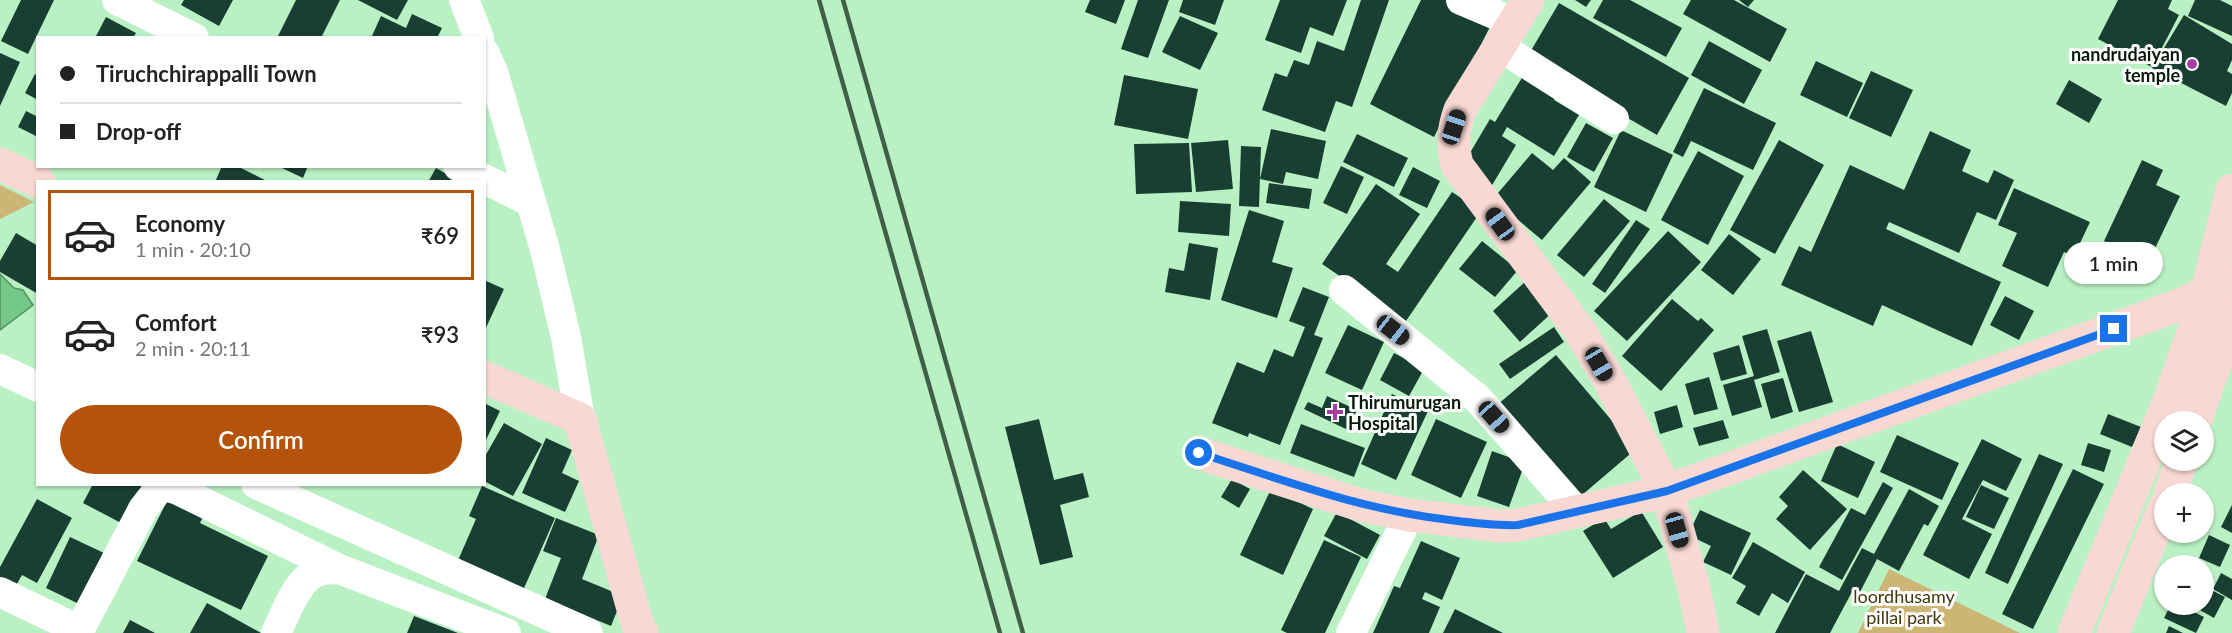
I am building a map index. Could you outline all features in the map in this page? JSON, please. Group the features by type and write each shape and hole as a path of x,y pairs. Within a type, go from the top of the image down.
{"street":[{"path":"117,0 190,36"},
{"path":"464,0 478,36"},
{"path":"1461,0 1513,23 1614,119"},
{"path":"1513,23 1460,110 1454,127 1453,142 1457,165 1580,331 1609,380 1667,491 1694,588 1702,633"},
{"path":"486,56 493,72 531,202 566,337 580,419 602,503 642,633"},
{"path":"0,164 36,181"},
{"path":"462,168 531,202"},
{"path":"2074,633 2171,396 2219,286 2232,190"},
{"path":"1199,453 1360,504 1408,515 1499,526 1518,525 1667,491 2181,304 2219,286"},
{"path":"1344,290 1478,399 1577,512"},
{"path":"2199,411 2232,316"},
{"path":"0,369 36,386"},
{"path":"486,379 580,419"},
{"path":"0,592 79,632 143,509 157,491 165,486 178,490 339,569 496,631"},
{"path":"260,486 588,633"},
{"path":"1351,633 1408,515"},
{"path":"2113,633 2154,533"},
{"path":"276,633 297,591 311,574 324,569 339,569"}],"green space":[{"path":"0,185 34,202 0,219"},
{"name":"loordhusamy pillai park","path":"1889,569 2020,633 1858,633"}],"shaded area":[{"path":"0,274 14,288 23,290 33,305 0,330"}],"building":[{"path":"21,0 54,0 28,54 1,41"},
{"path":"184,0 233,0 219,26 181,5"},
{"path":"296,0 340,0 322,36 278,36"},
{"path":"358,0 408,0 397,20"},
{"path":"1090,0 1125,0 1116,24 1085,12"},
{"path":"1138,0 1169,0 1148,58 1121,49"},
{"path":"1183,0 1224,0 1215,25 1179,12"},
{"path":"1280,0 1347,0 1333,36 1310,27 1301,53 1265,40"},
{"path":"1361,0 1389,0 1352,107 1336,101 1325,132 1262,110 1275,73 1287,77 1294,60 1309,65 1317,41 1344,51"},
{"path":"1421,0 1450,0 1493,21 1434,137 1370,104"},
{"path":"1575,0 1591,0 1586,7"},
{"path":"1603,0 1630,0 1682,28 1666,57 1593,18"},
{"path":"1691,0 1734,0 1787,29 1770,62 1683,14"},
{"path":"1739,0 1754,0 1748,7"},
{"path":"2118,0 2172,0 2168,9 2179,15 2152,67 2098,39"},
{"path":"2195,0 2220,0 2232,6 2232,36 2188,16"},
{"path":"1559,3 1689,78 1657,135 1526,59"},
{"path":"412,14 442,28 438,36 372,36 381,16 406,28"},
{"name":"nandrudaiyan temple","path":"2184,15 2232,44 2232,60 2227,71 2232,74 2232,93 2226,106 2152,68"},
{"path":"1180,16 1218,33 1200,70 1162,52"},
{"path":"106,17 136,33 134,36 96,36"},
{"path":"1709,41 1762,70 1744,104 1691,75"},
{"path":"0,53 20,62 0,106"},
{"path":"1816,61 1863,83 1847,117 1800,95"},
{"path":"1871,71 1913,90 1891,137 1849,118"},
{"path":"35,74 36,99 25,93"},
{"path":"1124,75 1198,89 1188,139 1114,125"},
{"path":"1523,76 1556,96 1554,100 1579,115 1554,156 1507,127 1502,136 1516,145 1491,187 1461,168 1490,119 1495,122"},
{"path":"2069,80 2102,99 2089,123 2056,104"},
{"path":"1704,88 1776,123 1753,170 1691,141 1683,157 1673,152"},
{"path":"26,111 36,116 36,136 18,127"},
{"path":"1586,123 1613,138 1594,172 1567,157"},
{"path":"1271,129 1326,141 1318,179 1286,172 1283,184 1260,179"},
{"path":"1621,130 1673,155 1646,212 1594,187"},
{"path":"1930,131 1971,150 1962,171 1988,183 1994,170 2014,180 1996,220 1977,212 1959,253 1889,222 1886,229 2001,282 1972,346 1882,305 1873,326 1781,285 1799,246 1811,252 1850,165 1904,190"},
{"path":"1357,134 1408,158 1394,187 1343,162"},
{"path":"1228,140 1233,189 1196,192 1191,143"},
{"path":"1779,140 1824,165 1775,254 1730,230"},
{"path":"1189,143 1192,192 1136,194 1134,144"},
{"path":"1241,146 1261,147 1259,207 1239,206"},
{"path":"1698,151 1744,176 1708,245 1661,220"},
{"path":"1532,153 1553,170 1564,158 1591,182 1542,240 1493,199"},
{"path":"2142,160 2163,170 2156,185 2180,196 2141,278 2119,268 2127,252 2104,241"},
{"path":"1341,166 1364,177 1347,214 1323,203"},
{"path":"1413,167 1440,181 1427,208 1399,195"},
{"path":"221,168 241,168 265,180 216,180"},
{"path":"282,168 307,168 303,178"},
{"path":"436,168 457,180 429,180"},
{"path":"1269,183 1312,189 1309,209 1266,203"},
{"path":"1376,184 1420,214 1386,264 1398,272 1452,192 1481,211 1406,321 1322,264"},
{"path":"2014,188 2090,222 2074,256 2064,252 2048,287 2002,266 2017,233 1998,225"},
{"path":"1604,199 1630,221 1584,277 1557,255"},
{"path":"1180,201 1231,204 1229,236 1178,232"},
{"path":"1249,210 1284,221 1272,262 1293,268 1277,318 1221,300"},
{"path":"1636,220 1650,229 1605,293 1592,284"},
{"path":"1668,231 1701,262 1627,341 1594,311"},
{"path":"16,233 36,245 36,293 0,272 0,261"},
{"path":"1729,234 1761,259 1733,295 1701,270"},
{"path":"1482,241 1518,270 1495,297 1459,269"},
{"path":"1189,243 1218,248 1210,300 1165,292 1169,268 1184,271"},
{"path":"486,281 504,289 486,328"},
{"path":"1526,281 1554,311 1520,342 1493,311"},
{"path":"1303,287 1329,297 1314,335 1323,338 1280,445 1249,433 1248,437 1212,423 1237,362 1264,373 1274,349 1293,357 1305,327 1289,321"},
{"path":"2005,296 2034,311 2019,340 1990,325"},
{"path":"1672,299 1698,321 1701,318 1714,330 1661,391 1622,356"},
{"path":"1348,325 1384,342 1362,390 1325,373"},
{"path":"1554,327 1564,342 1510,379 1499,364"},
{"path":"1767,329 1780,372 1754,380 1762,407 1732,416 1723,385 1754,376 1742,336"},
{"path":"1811,331 1833,402 1799,412 1777,341"},
{"path":"1739,345 1747,374 1721,381 1713,353"},
{"path":"1394,353 1424,369 1409,396 1380,380"},
{"path":"1556,355 1636,449 1575,501 1491,410"},
{"path":"1709,377 1718,409 1694,415 1685,384"},
{"path":"1783,378 1793,412 1771,419 1761,384"},
{"path":"1392,394 1428,411 1396,480 1361,464"},
{"path":"1327,396 1357,410 1348,430 1304,409 1308,402 1322,408"},
{"path":"486,404 500,411 486,440"},
{"path":"1677,405 1683,427 1660,434 1654,412"},
{"path":"2108,414 2141,427 2132,447 2100,434"},
{"path":"1039,419 1054,480 1083,473 1089,497 1060,505 1073,557 1040,565 1005,427"},
{"path":"1436,419 1487,442 1461,498 1411,475"},
{"path":"1723,420 1729,438 1699,446 1693,428"},
{"path":"504,423 542,444 513,496 486,482 486,454"},
{"path":"1301,424 1365,448 1354,477 1290,453"},
{"path":"1897,435 1959,463 1942,500 1880,472"},
{"path":"546,438 572,450 562,473 579,481 565,512 522,493"},
{"path":"1982,439 2022,459 2006,491 1983,480 1962,519 1992,534 1969,579 1923,555"},
{"path":"2088,443 2111,450 2104,472 2081,465"},
{"path":"1837,444 1875,462 1858,498 1821,481"},
{"path":"1492,451 1525,463 1509,507 1477,496"},
{"path":"2039,454 2063,464 2008,584 1985,573"},
{"path":"2073,469 2104,484 2033,629 2002,614"},
{"path":"1803,470 1847,509 1810,550 1776,519 1788,506 1779,497"},
{"path":"1232,479 1250,489 1239,508 1221,497"},
{"path":"1883,482 1893,488 1842,580 1819,567 1851,508 1865,515"},
{"path":"1981,485 2009,498 1994,529 1966,517"},
{"path":"92,486 144,486 123,524 83,503"},
{"path":"482,486 555,518 521,595 456,565 476,519 469,516"},
{"path":"1271,489 1313,509 1283,575 1240,555"},
{"path":"1909,489 1939,506 1928,526 1924,524 1899,571 1877,559 1860,592 1854,588 1830,633 1775,633 1806,574 1839,591 1862,548 1874,554"},
{"path":"169,497 204,515 200,523 268,556 241,610 137,561"},
{"path":"37,499 72,518 37,583 22,575 13,591 0,584 0,567"},
{"path":"2232,505 2232,533 2221,527"},
{"path":"1700,510 1751,533 1731,575 1703,562 1711,546 1688,535"},
{"path":"1641,511 1663,547 1613,578 1583,531 1604,518 1611,529"},
{"path":"1337,512 1380,535 1367,559 1324,536"},
{"path":"556,518 599,535 582,579 623,596 611,626 545,599 561,558 543,551"},
{"path":"70,537 104,553 79,604 46,588"},
{"path":"2214,537 2230,545 2220,567 2214,564 2214,555 2200,555 2206,543 2214,543"},
{"path":"1324,540 1361,557 1325,633 1287,633 1281,630"},
{"path":"1421,541 1460,558 1442,600 1425,592 1422,599 1440,607 1429,633 1373,633 1394,586 1400,588"},
{"path":"1753,542 1805,572 1788,603 1772,593 1759,616 1736,603 1746,586 1732,578"},
{"path":"2221,573 2232,579 2232,600 2214,590"},
{"path":"2214,591 2225,597 2214,618 2209,615 2214,615"},
{"path":"207,603 261,633 190,633"},
{"path":"1455,609 1503,633 1443,633"},
{"path":"2166,615 2204,617 2196,633 2164,618"},
{"path":"414,616 458,633 407,633"},
{"path":"130,620 155,633 123,633"},
{"path":"2169,626 2183,633 2166,633"}],"railway":[{"path":"819,0 1000,633"},
{"path":"843,0 1023,633"}],"place":[{"name":"nandrudaiyan temple","path":"2192,64"},
{"name":"Thirumurugan Hospital","path":"1335,412"}],"route":[{"path":"1199,453 1360,504 1408,515 1499,526 1518,525 1667,491 2114,329"}]}
